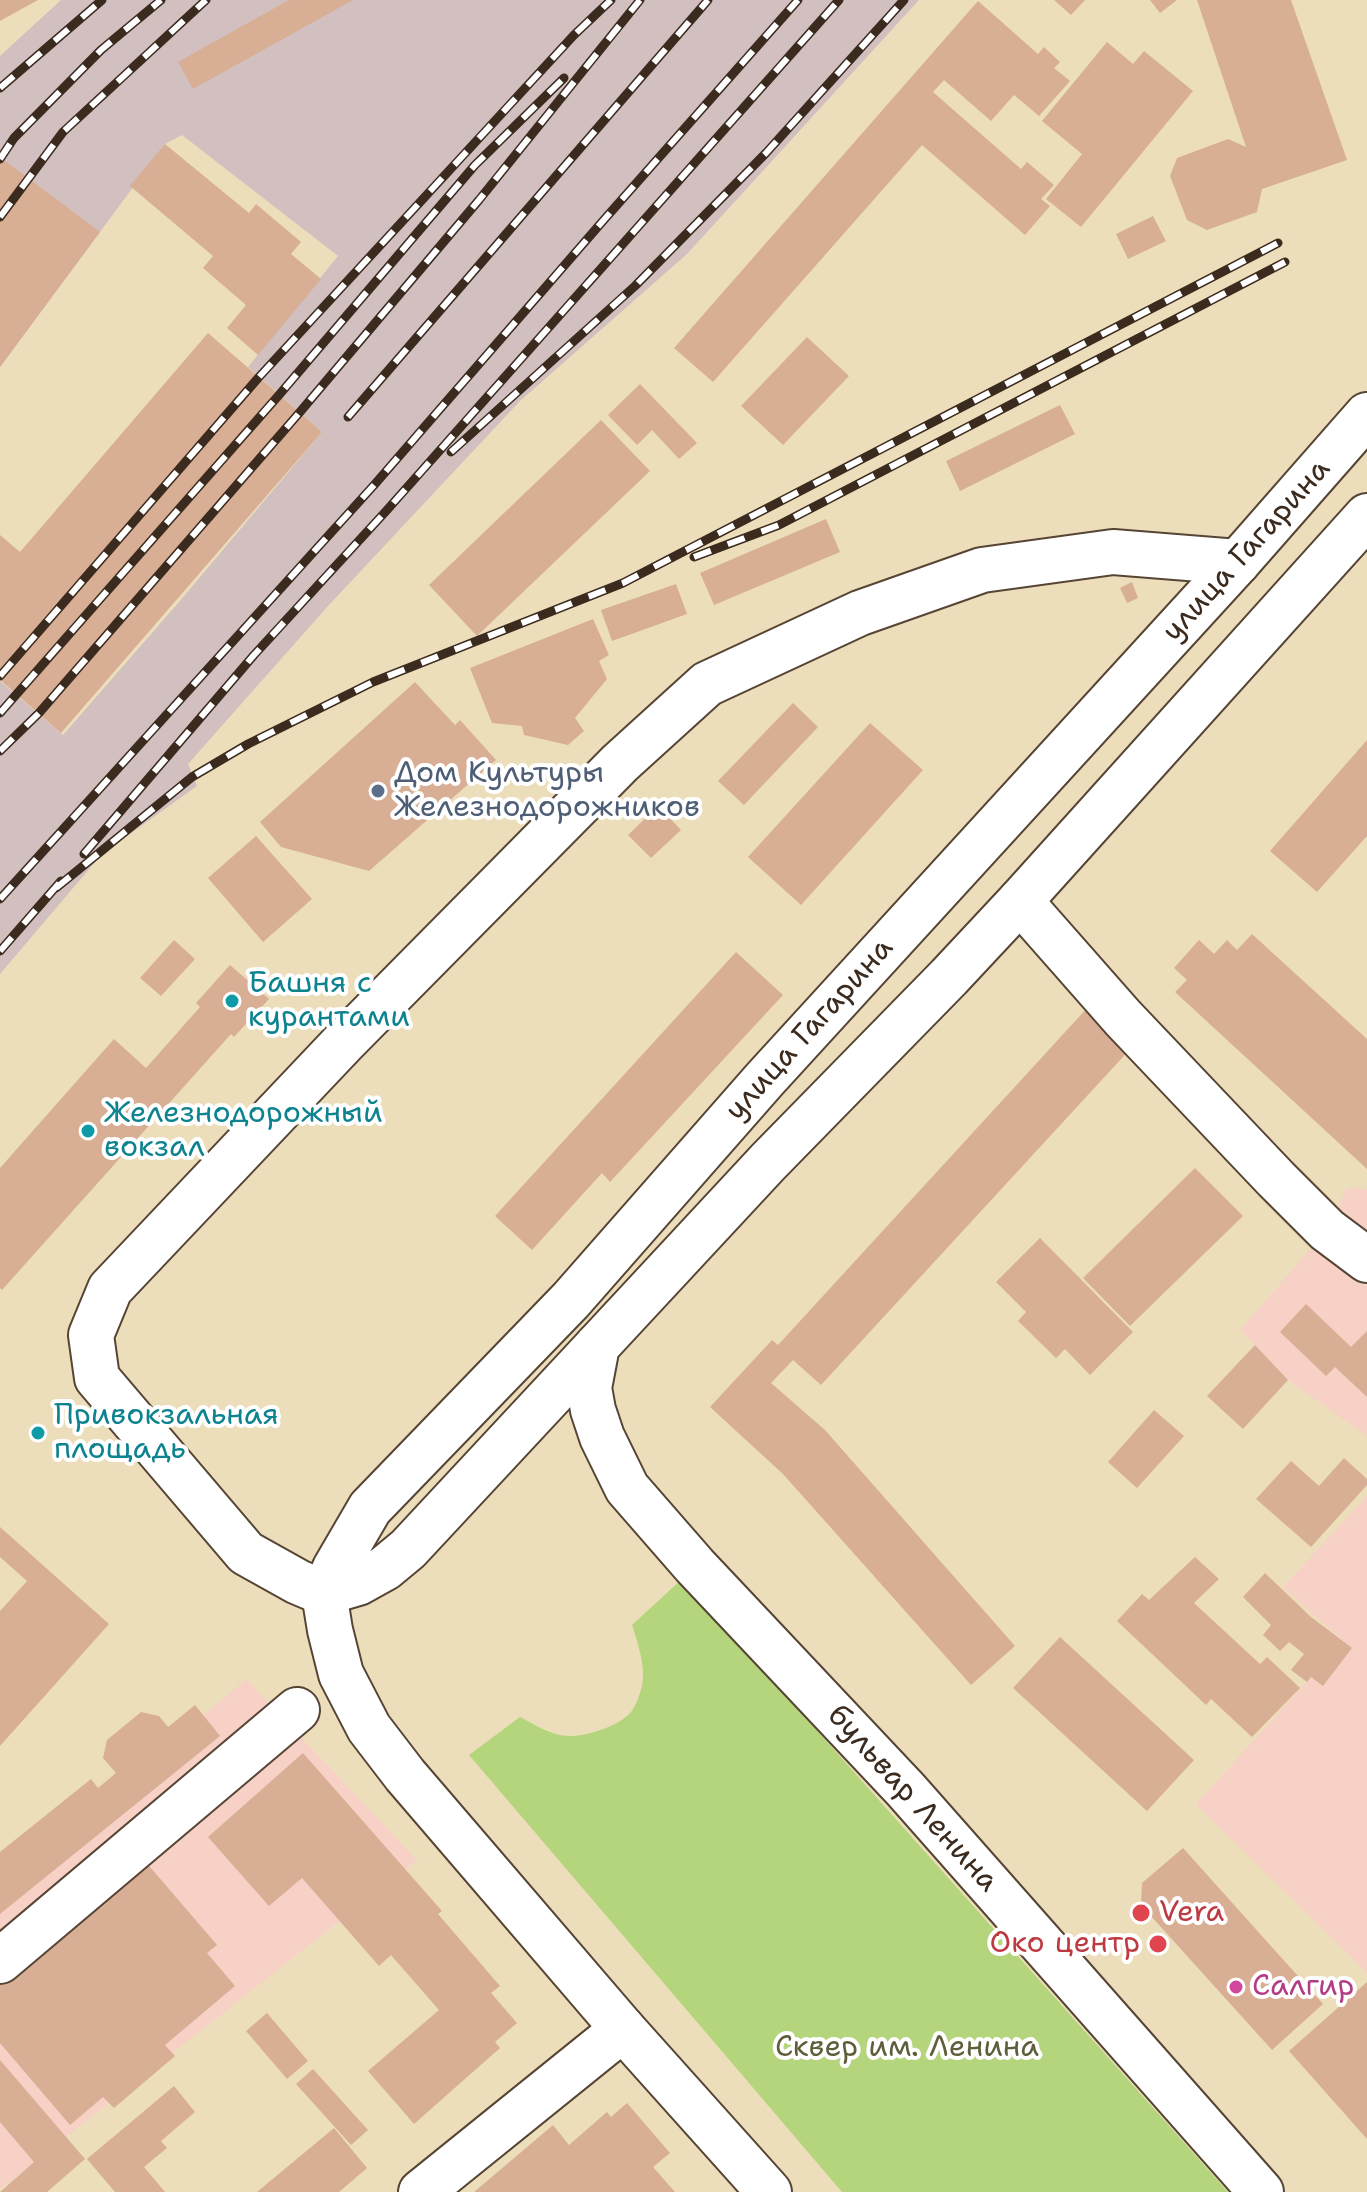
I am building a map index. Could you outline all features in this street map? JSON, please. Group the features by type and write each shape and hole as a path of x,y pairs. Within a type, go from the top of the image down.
{"main road":[{"name":"улица Гагарина","path":"324,1593 370,1508 559,1312 765,1079 1238,562 1367,415"},
{"name":"улица Гагарина","path":"324,1593 358,1583 385,1568 408,1549 768,1162 1020,901 1367,516"},
{"path":"769,2192 623,2029 405,1775 369,1728 341,1674 324,1593 246,1553 97,1378 91,1335 110,1289 358,1028 620,763 707,684 860,613 982,570 1113,552 1238,562"},
{"path":"1020,901 1132,1028 1276,1179 1327,1230 1367,1260"},
{"name":"бульвар Ленина","path":"597,1346 589,1388 593,1410 602,1437 627,1488 906,1790 1261,2192"},
{"path":"0,1961 297,1710"},
{"path":"421,2192 623,2029"}],"shaded area":[{"path":"61,0 919,0 687,254 520,401 328,606 188,764 197,786 102,854 0,974 0,681 63,735 322,432 248,367 338,256 182,135 165,144 0,367 0,56"},
{"path":"1347,1188 1367,1189 1367,1436 1288,1380 1240,1330 1327,1230"},
{"path":"1367,1496 1367,1973 1196,1804 1311,1677 1323,1686 1351,1648 1283,1587"},
{"path":"246,1679 417,1860 0,2189 0,1890"}],"green space":[{"name":"Сквер им. Ленина","path":"682,1579 1228,2192 842,2192 469,1755 520,1717 551,1733 565,1736 587,1734 622,1720 637,1701 643,1678 641,1655 632,1625"}],"building":[{"path":"0,0 38,0 0,21"},
{"path":"289,0 353,0 193,89 178,62"},
{"path":"1054,0 1085,0 1071,15"},
{"path":"1150,0 1177,0 1160,13"},
{"path":"1197,0 1291,0 1347,160 1262,189 1257,212 1207,230 1187,220 1170,176 1177,158 1228,139 1246,147"},
{"path":"978,1 1038,54 1044,47 1060,62 1054,68 1070,81 1039,116 1014,95 991,121 944,80 933,92 1021,169 1027,162 1054,185 1041,199 1050,206 1025,235 922,145 713,382 674,348"},
{"path":"1107,42 1133,64 1144,51 1193,91 1081,227 1046,199 1082,154 1042,121"},
{"path":"165,144 249,213 256,204 301,242 291,254 321,279 258,355 227,328 246,305 203,268 213,256 130,186"},
{"path":"0,157 100,232 0,367"},
{"path":"1153,216 1166,241 1128,259 1116,234"},
{"path":"208,333 322,432 61,733 0,680 0,535 20,552"},
{"path":"807,337 849,376 783,445 741,406"},
{"path":"640,384 697,443 679,459 652,430 637,445 608,415"},
{"path":"1060,405 1075,434 960,491 946,461"},
{"path":"601,420 650,471 477,636 429,585"},
{"path":"826,519 840,552 714,605 700,573"},
{"path":"1132,582 1138,598 1127,603 1120,588"},
{"path":"676,584 687,614 612,641 601,610"},
{"path":"593,619 609,655 599,661 607,679 575,718 584,731 568,745 524,735 522,726 492,723 470,668"},
{"name":"Дом Культуры Железнодорожников","path":"415,682 455,725 460,720 496,760 369,871 281,847 260,822"},
{"path":"793,703 818,727 744,805 718,781"},
{"path":"870,723 923,770 801,905 748,857"},
{"path":"1367,740 1367,836 1317,892 1270,851"},
{"path":"658,806 681,830 651,858 628,835"},
{"path":"256,836 312,899 263,942 208,878"},
{"path":"1252,934 1367,1039 1367,1169 1175,992 1187,980 1174,968 1199,940 1214,954 1227,940 1237,950"},
{"path":"174,940 195,959 161,996 140,978"},
{"path":"736,952 783,995 610,1182 602,1173 532,1250 495,1216"},
{"name":"Железнодорожный вокзал","path":"230,965 269,999 234,1037 231,1034 2,1290 0,1168 114,1039 146,1068 200,1007 196,1003"},
{"path":"1089,1006 1133,1046 821,1385 793,1360 771,1383 825,1430 1015,1646 971,1685 783,1474 710,1407 772,1340 778,1345"},
{"path":"1195,1168 1243,1216 1130,1326 1083,1278"},
{"path":"1040,1238 1133,1332 1090,1375 1065,1349 1056,1358 1018,1321 1026,1312 996,1282"},
{"path":"1306,1304 1351,1347 1367,1331 1367,1397 1335,1367 1326,1376 1280,1332"},
{"path":"1255,1345 1288,1380 1243,1429 1207,1396"},
{"path":"1154,1410 1184,1436 1137,1488 1108,1462"},
{"path":"1344,1458 1367,1479 1367,1485 1311,1547 1256,1499 1291,1461 1319,1486"},
{"path":"0,1527 109,1624 0,1746 0,1611 27,1581 0,1557"},
{"path":"1195,1557 1219,1579 1194,1603 1260,1664 1267,1657 1300,1688 1252,1737 1211,1699 1206,1705 1117,1621 1142,1594 1149,1600"},
{"path":"1265,1573 1311,1617 1352,1648 1323,1686 1311,1677 1307,1682 1291,1670 1304,1654 1289,1642 1280,1651 1263,1635 1271,1625 1243,1597"},
{"path":"1060,1637 1194,1760 1147,1811 1013,1688"},
{"path":"195,1705 220,1736 0,1914 0,1852 91,1779 98,1788 116,1773 103,1758 107,1740 141,1712 159,1716 168,1727"},
{"path":"303,1753 442,1911 438,1914 500,1986 491,1993 517,2023 495,2042 500,2048 414,2124 368,2071 439,2010 391,1955 379,1966 302,1878 269,1906 208,1837"},
{"path":"1183,1848 1323,2004 1272,2050 1141,1905 1142,1883"},
{"path":"138,1853 217,1945 207,1953 235,1986 165,2045 175,2056 114,2108 103,2097 70,2125 0,2043 0,1971"},
{"path":"1367,1982 1367,2139 1289,2051"},
{"path":"267,2013 308,2061 287,2079 246,2031"},
{"path":"0,2060 85,2159 47,2192 0,2192 34,2162 0,2122"},
{"path":"313,2069 368,2130 351,2145 296,2084"},
{"path":"174,2086 195,2112 161,2141 167,2148 144,2167 165,2192 115,2192 87,2159"},
{"path":"627,2103 670,2153 653,2167 675,2192 474,2192 553,2125 569,2145 607,2112 611,2117"},
{"path":"334,2128 367,2168 339,2192 257,2192"}],"railway":[{"path":"0,88 102,0"},
{"path":"0,159 14,138 101,50 161,0"},
{"path":"0,217 63,132 206,0"},
{"path":"0,676 259,377 574,35 611,0"},
{"path":"0,751 39,713 300,412 479,200 640,0"},
{"path":"348,417 708,0"},
{"path":"0,899 375,484 798,0"},
{"path":"84,854 254,655 387,510 839,0"},
{"path":"451,452 635,286 766,153 904,0"},
{"path":"0,713 279,395 475,165 564,78"},
{"path":"56,888 192,777 248,744 373,682 623,583 1278,243"},
{"path":"694,557 779,525 1285,262"},
{"path":"0,951 61,881"}],"place":[{"name":"Дом Культуры Железнодорожников","path":"378,791"},
{"name":"Башня с курантами","path":"232,1001"},
{"name":"Железнодорожный вокзал","path":"88,1131"},
{"name":"Привокзальная площадь","path":"38,1433"},
{"name":"Vera","path":"1141,1913"},
{"name":"Око центр","path":"1158,1944"},
{"name":"Салгир","path":"1236,1987"}]}
